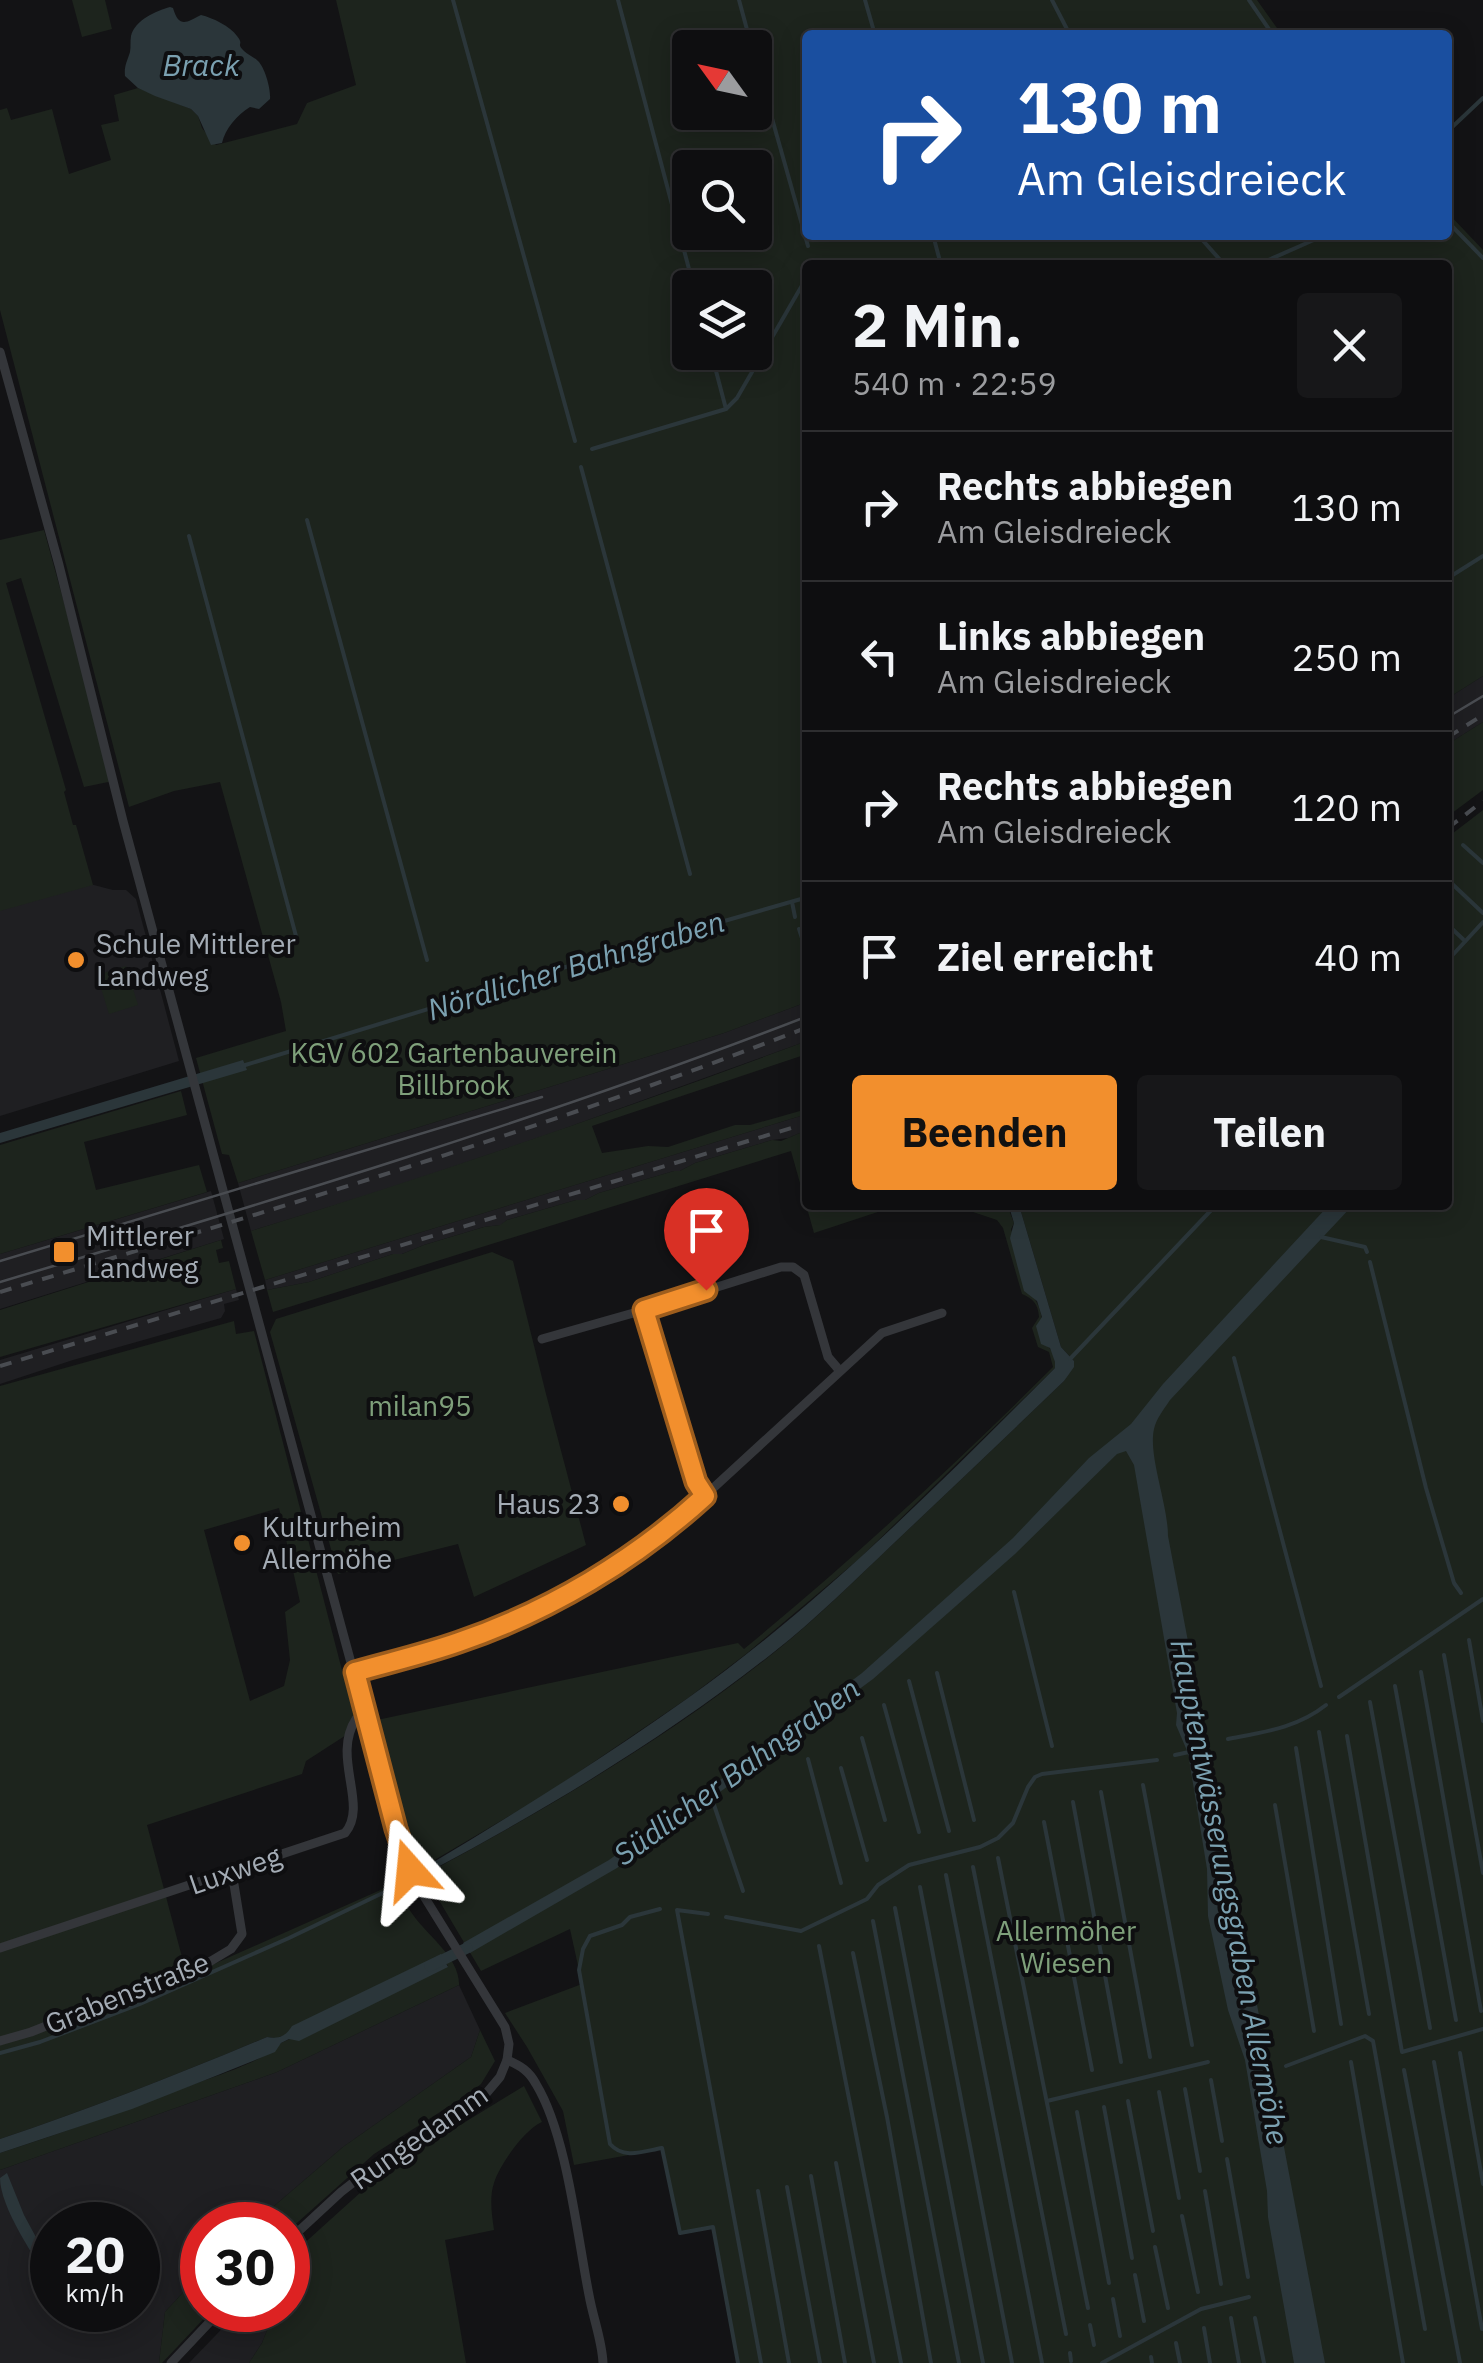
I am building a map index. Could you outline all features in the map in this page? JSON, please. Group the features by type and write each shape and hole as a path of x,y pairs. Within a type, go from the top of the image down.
{"street":[{"path":"0,352 366,1716"},
{"path":"542,1340 781,1267 796,1268 804,1275 830,1360 840,1371"},
{"path":"644,1310 696,1482 705,1496"},
{"path":"355,1672 463,1641 539,1609 608,1570 705,1496 882,1332 942,1313"},
{"name":"Luxweg","path":"0,1948 346,1832 354,1817 346,1739 356,1718 366,1716"},
{"name":"Rungedamm","path":"310,2220 377,2164 484,2096 500,2077 507,2060 508,2038 498,2014 410,1870 366,1716"},
{"name":"Grabenstraße","path":"0,2041 211,1962 231,1949 242,1934 232,1872"},
{"path":"507,2060 531,2075 549,2114 566,2175 603,2363"},
{"path":"172,2363 201,2332"}],"shaded area":[{"path":"1483,676 1483,722 1452,741 1452,695"},
{"name":"Schule Mittlerer Landweg","path":"90,884 126,890 136,899 179,1061 0,1116 0,909"},
{"path":"802,1004 802,1043 394,1187 251,1231 238,1183 724,1033"},
{"path":"802,1116 802,1132 788,1138 309,1282 267,1290 265,1280"},
{"path":"211,1191 224,1239 0,1309 0,1254"},
{"path":"236,1289 239,1300 224,1304 221,1318 0,1384 0,1360"},
{"path":"459,1985 480,2030 471,2057 343,2147 279,2202 180,2202 180,2296 165,2312 159,2363 0,2363 0,2170 277,2072"},
{"path":"219,2332 266,2332 249,2363 189,2363"}],"green space":[{"path":"72,0 105,0 112,29 82,37"},
{"name":"KGV 602 Gartenbauverein Billbrook","path":"336,0 1257,0 1278,30 802,30 802,240 1452,240 1452,217 1483,250 1483,676 1452,695 1452,260 802,260 802,1004 724,1033 238,1183 229,1155 222,1154 196,1058 286,1031 281,1002 220,782 174,791 129,807 0,310 0,110 7,108 11,120 52,109 69,174 111,160 101,125 119,121 114,95 138,88 191,109 216,145 297,124 307,103 356,85"},
{"path":"44,530 113,781 84,787 21,578 6,583 93,885 0,911 0,540"},
{"path":"1483,722 1483,790 1452,813 1452,741"},
{"name":"Allermöher Wiesen","path":"1483,810 1483,2363 738,2363 713,2227 680,2233 662,2149 574,2165 563,2111 505,2013 582,1984 570,1929 481,1971 424,1875 605,1771 735,1683 821,1612 1064,1381 1074,1361 1061,1347 1020,1210 1452,1210 1452,834"},
{"path":"126,966 138,1005 109,1014 97,975"},
{"path":"802,1043 802,1056 592,1126 602,1153 668,1147 735,1125 750,1125 802,1110 802,1116 265,1280 251,1231"},
{"path":"181,1091 187,1115 84,1142 96,1190 199,1165 207,1192 0,1254 0,1145"},
{"path":"802,1132 802,1190 791,1151 273,1312 267,1290 309,1282 680,1171 695,1163 772,1140 781,1141"},
{"path":"808,1210 884,1210 814,1233"},
{"path":"967,1210 1009,1210 1014,1223 1011,1229 1039,1307 1055,1368 859,1559 746,1654 545,1795 421,1868 377,1720 738,1643 744,1649 902,1512 1053,1367 1049,1352 1038,1347 1032,1328 1039,1317 1037,1308 1022,1294 1003,1228 997,1220"},
{"path":"221,1240 223,1248 216,1250 219,1263 229,1261 236,1289 0,1357 0,1310"},
{"name":"milan95","path":"492,1252 513,1261 586,1545 474,1597 458,1544 338,1574 270,1332 276,1319"},
{"path":"234,1321 236,1334 254,1331 357,1728 306,1761 302,1774 147,1825 187,1976 394,1884 417,1920 448,1955 459,1985 277,2072 0,2170 0,2153 236,2069 281,2043 448,1966 440,1955 286,2035 267,2037 0,2139 0,1386","holes":["279,1508 300,1602 285,1612 290,1660 284,1686 250,1701 204,1530"]},
{"path":"480,2030 495,2061 481,2084 374,2154 310,2211 310,2202 279,2202 343,2147 471,2057"},
{"path":"524,2086 542,2122 521,2139 497,2175 491,2206 494,2230 445,2240 466,2363 249,2363 266,2332 310,2332 310,2238 382,2173"},
{"path":"180,2296 180,2332 191,2332 159,2363 165,2312"}],"water":[{"name":"Brack","path":"170,7 181,21 201,15 226,26 265,73 270,99 259,109 250,107 241,114 222,143 211,145 191,109 138,88 125,76 133,30 147,17"},
{"path":"243,1060 247,1070 0,1143 0,1133"},
{"path":"1010,1210 1020,1210 1061,1347 1074,1361 1064,1381 835,1600 774,1652 609,1768 434,1869 432,1863 625,1741 786,1623 878,1541 1055,1368 1050,1348 1041,1344 1036,1326 1042,1317 1037,1301 1024,1291 1010,1238 1014,1223"},
{"name":"Hauptentwässerungsgraben Allermöhe","path":"1324,1210 1348,1210 1170,1400 1156,1422 1153,1440 1325,2363 1294,2363 1245,2060 1228,2010 1208,1916 1207,1869 1188,1753 1176,1725 1134,1465 1126,1451 1117,1454 1015,1554 873,1679 617,1868 470,1953 463,1943 609,1860 862,1673 1013,1538 1089,1458 1131,1424 1163,1384"},
{"path":"441,1954 448,1967 299,2041 289,2039 275,2052 132,2109 0,2153 0,2139 267,2037 281,2036 292,2026"},
{"path":"7,2173 30,2226 30,2248 6,2203 0,2178"}],"waterway":[{"path":"453,0 575,441"},
{"path":"618,0 689,270"},
{"path":"739,0 747,30"},
{"path":"865,0 874,30"},
{"path":"1052,0 1067,30"},
{"path":"1249,0 1270,30"},
{"path":"1452,127 1483,98"},
{"path":"772,118 802,225"},
{"path":"1452,226 1483,258"},
{"path":"806,240 808,246"},
{"path":"934,240 940,260"},
{"path":"1202,240 1220,260"},
{"path":"1268,260 1314,240"},
{"path":"592,449 726,409 737,398 802,285"},
{"path":"716,370 726,409"},
{"path":"581,467 690,874"},
{"path":"307,520 427,960"},
{"path":"189,536 296,936"},
{"name":"Nördlicher Bahngraben","path":"1452,575 1483,556"},
{"path":"1463,845 1483,863"},
{"path":"1452,884 1483,913"},
{"name":"Nördlicher Bahngraben","path":"242,1066 802,899"},
{"path":"792,902 795,917"},
{"path":"1452,956 1483,922"},
{"path":"799,929 802,938"},
{"path":"1452,929 1465,941"},
{"path":"1070,1359 1211,1210"},
{"path":"1321,1237 1365,1247 1367,1252"},
{"path":"1370,1262 1426,1488 1454,1583 1461,1593"},
{"path":"1234,1358 1321,1686"},
{"path":"1014,1592 1052,1746"},
{"path":"1339,1697 1483,1599"},
{"path":"1469,1640 1483,1721"},
{"path":"1444,1655 1483,1873"},
{"path":"1421,1672 1481,2011"},
{"path":"937,1673 974,1820"},
{"path":"909,1681 949,1831"},
{"path":"1395,1686 1456,2020"},
{"path":"1370,1702 1430,2028"},
{"path":"884,1705 919,1832"},
{"name":"Hauptentwässerungsgraben Allermöhe","path":"1228,1739 1292,1724 1326,1705"},
{"path":"1319,1732 1369,2014"},
{"path":"1347,1736 1402,2052 1483,2029"},
{"path":"862,1738 885,1820"},
{"path":"1296,1748 1341,2024"},
{"name":"Hauptentwässerungsgraben Allermöhe","path":"1175,1755 1189,1752"},
{"path":"808,1759 841,1883"},
{"path":"726,1917 801,1931 867,1899 878,1885 909,1865 980,1847 998,1838 1013,1823 1035,1777 1157,1760"},
{"path":"841,1768 867,1860"},
{"path":"1143,1785 1192,2045"},
{"path":"1101,1792 1150,2057"},
{"path":"711,1796 743,1891"},
{"path":"1073,1802 1121,2062"},
{"path":"1275,1805 1314,2031"},
{"path":"1044,1822 1092,2070"},
{"path":"998,1858 1088,2308"},
{"path":"973,1867 1066,2334"},
{"path":"946,1875 1042,2363"},
{"path":"920,1887 1012,2363"},
{"path":"0,2053 140,2004 391,1889"},
{"path":"895,1908 983,2363"},
{"path":"660,1909 630,1917 622,1925 590,1936 579,1970 610,2144 628,2153 662,2148 680,2233 713,2227 738,2363"},
{"path":"708,1914 677,1910 761,2363"},
{"path":"873,1921 959,2363"},
{"path":"819,1946 901,2363"},
{"name":"Südlicher Bahngraben","path":"430,1966 467,1948"},
{"path":"853,1953 931,2363"},
{"name":"Hauptentwässerungsgraben Allermöhe","path":"1286,2066 1365,2036 1373,2041 1425,2329"},
{"path":"1460,2053 1483,2184"},
{"path":"1047,2101 1208,2062"},
{"path":"1351,2062 1403,2363"},
{"path":"1434,2062 1482,2329"},
{"path":"1404,2070 1460,2363"},
{"path":"1211,2080 1222,2141"},
{"path":"1185,2089 1200,2171"},
{"path":"1159,2092 1179,2198"},
{"path":"1128,2101 1153,2231"},
{"path":"1104,2107 1132,2258"},
{"path":"1077,2112 1109,2283"},
{"path":"1227,2159 1248,2277"},
{"path":"836,2163 874,2363"},
{"path":"811,2176 845,2363"},
{"path":"787,2187 820,2363"},
{"path":"758,2191 789,2363"},
{"path":"1205,2191 1221,2284"},
{"path":"1182,2216 1198,2292"},
{"path":"1155,2247 1168,2308"},
{"path":"1135,2275 1144,2321"},
{"path":"1102,2363 1201,2309 1249,2297"},
{"path":"1113,2299 1120,2336"},
{"path":"1231,2318 1239,2363"},
{"path":"1255,2318 1264,2363"},
{"path":"1090,2325 1094,2345"},
{"path":"1204,2328 1210,2363"},
{"path":"1176,2343 1180,2363"},
{"path":"1070,2353 1071,2361"},
{"path":"1151,2357 1152,2363"}],"tram line":[{"path":"1452,715 1483,696"},
{"path":"0,1282 508,1124 802,1018"},
{"path":"0,1261 542,1097"}],"railway":[{"path":"1452,734 1483,715"},
{"path":"1452,825 1483,801"},
{"path":"0,1292 508,1134 802,1029"},
{"path":"0,1366 802,1125"}],"place":[{"name":"Schule Mittlerer Landweg","path":"76,960"},
{"name":"Mittlerer Landweg","path":"64,1252"},
{"name":"Haus 23","path":"621,1504"},
{"name":"Kulturheim Allermöhe","path":"242,1543"}],"route":[{"path":"410,1870 355,1672 445,1647 529,1614 608,1570 705,1496 696,1482 644,1310 706,1290"}]}
